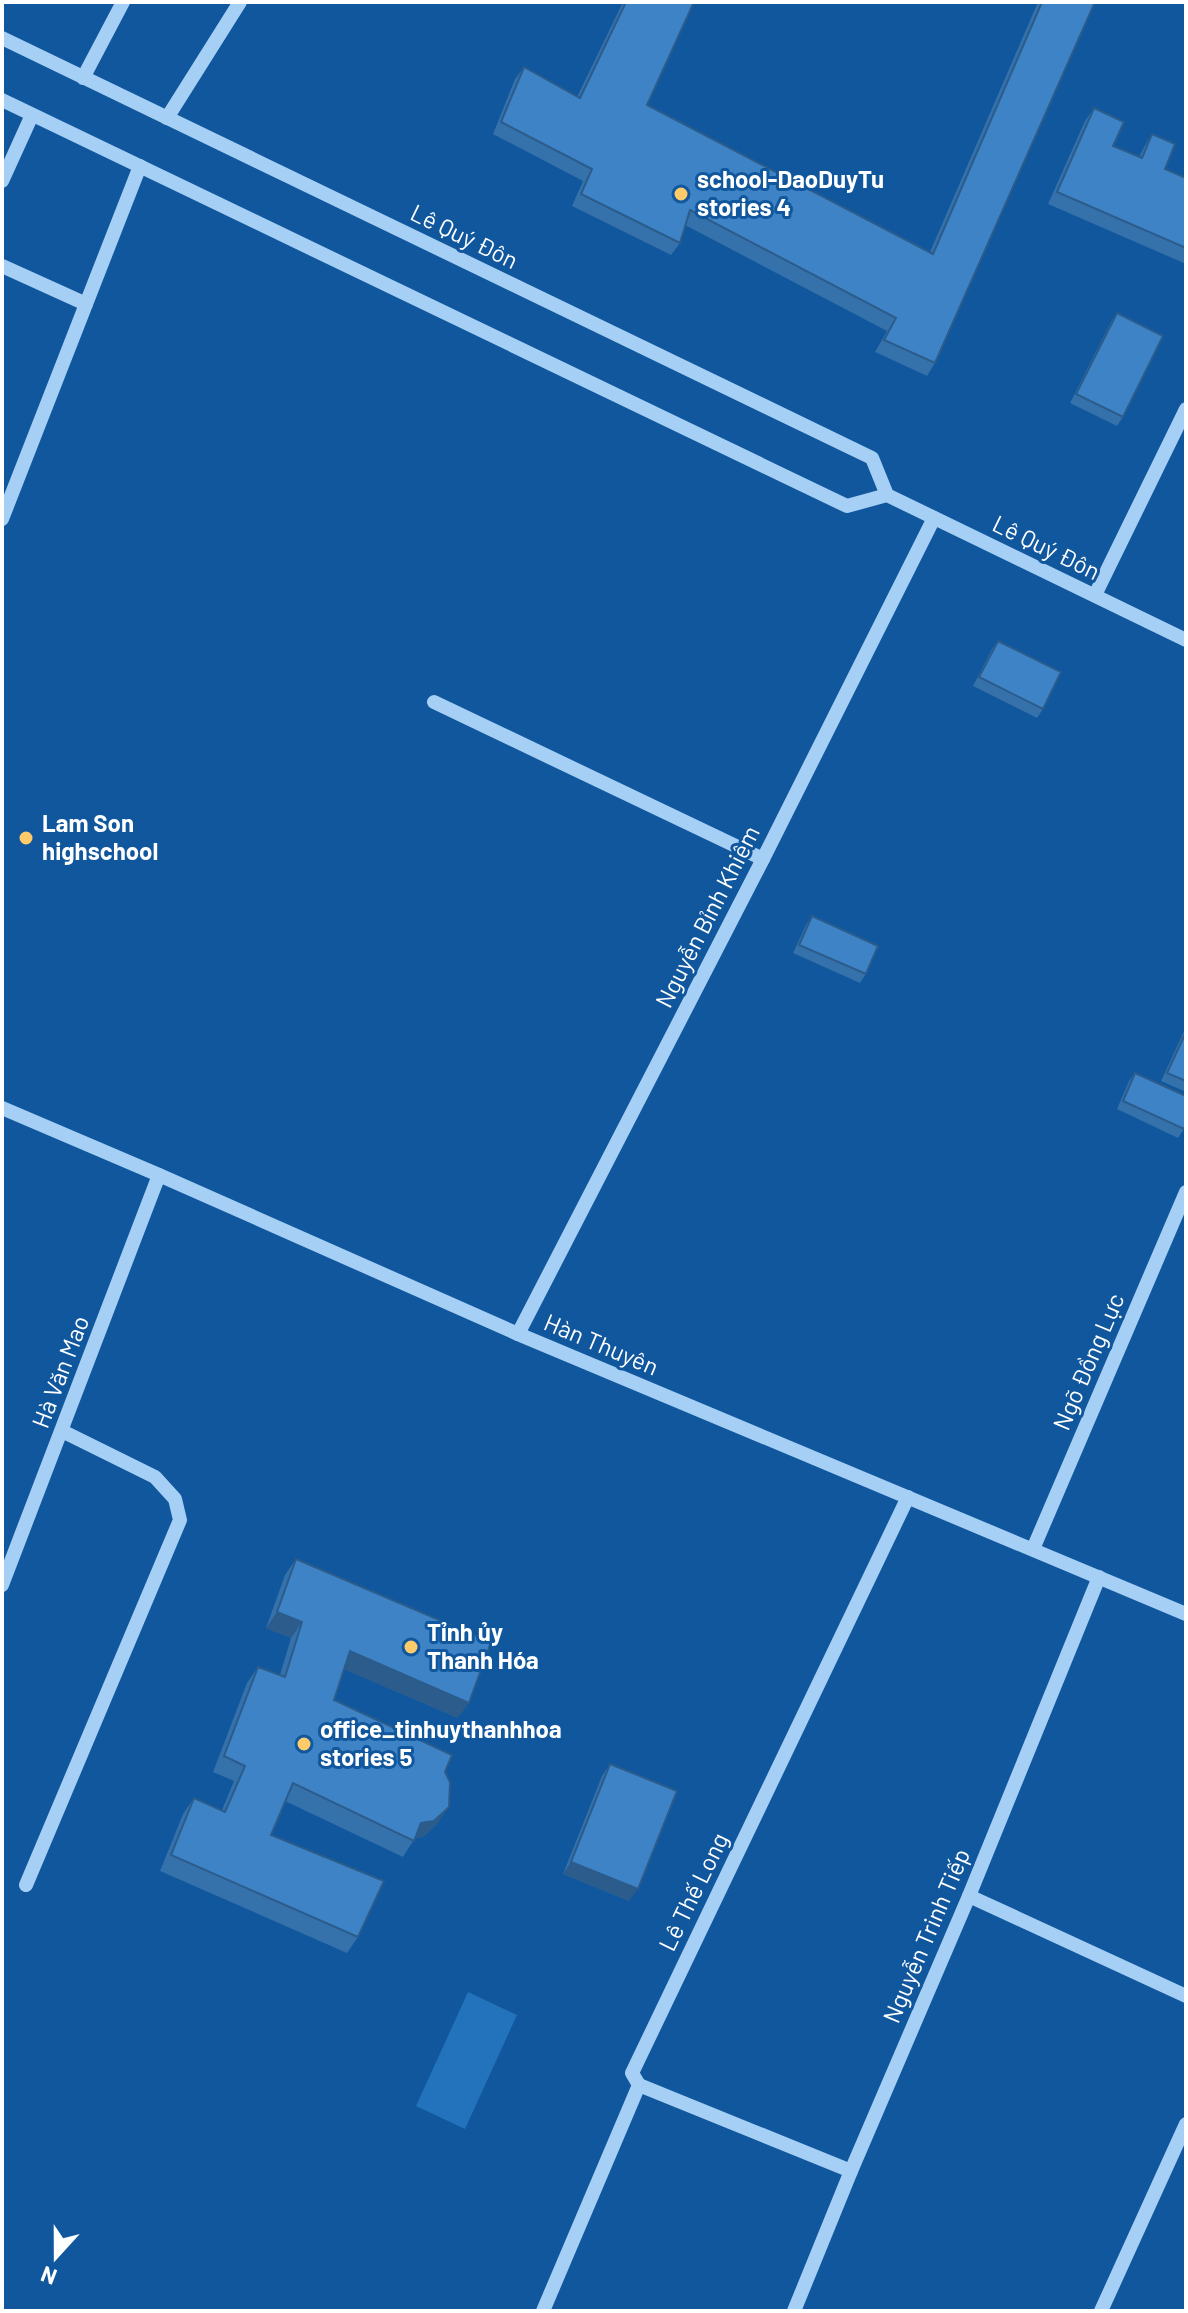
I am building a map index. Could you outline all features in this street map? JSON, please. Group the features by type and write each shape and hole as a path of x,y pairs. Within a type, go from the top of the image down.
{"street":[{"path":"83,78 123,2"},
{"path":"167,118 240,2"},
{"name":"Lê Quý Đôn","path":"2,38 872,458 887,495 1186,640"},
{"path":"2,100 847,506 887,495"},
{"path":"2,181 32,115"},
{"path":"2,519 140,166"},
{"path":"2,266 86,304"},
{"path":"1095,595 1186,409"},
{"name":"Nguyễn Bỉnh Khiêm","path":"518,1334 763,859 934,518"},
{"path":"434,702 763,859"},
{"name":"Hàn Thuyên","path":"2,1108 518,1334 1186,1614"},
{"name":"Hà Văn Mao","path":"2,1585 159,1175"},
{"name":"Ngõ Đồng Lực","path":"1033,1549 1186,1192"},
{"path":"26,1885 180,1520 175,1499 155,1477 62,1431"},
{"name":"Lê Thế Long","path":"543,2311 639,2085 632,2073 908,1497"},
{"name":"Nguyễn Trinh Tiếp","path":"794,2311 1099,1577"},
{"path":"969,1896 1186,1996"},
{"path":"639,2085 851,2171"},
{"path":"1101,2311 1186,2124"}],"shaded area":[{"path":"468,1992 517,2015 465,2129 416,2106"}],"building":[{"name":"school-DaoDuyTu stories 4","path":"626,2 694,2 647,105 933,254 1042,2 1095,2 935,363 884,340 896,318 690,210 680,243 581,194 592,169 501,122 524,67 580,98"},
{"path":"1094,108 1124,122 1113,146 1142,158 1152,134 1175,144 1165,169 1186,178 1186,248 1057,192"},
{"path":"1117,313 1163,336 1123,417 1076,394"},
{"path":"998,641 1061,672 1043,709 979,677"},
{"path":"812,916 878,946 866,974 799,945"},
{"path":"1186,1032 1186,1081 1167,1073"},
{"path":"1135,1073 1186,1096 1184,1129 1123,1101"},
{"name":"office_tinhuythanhhoa stories 5","path":"296,1559 491,1642 469,1703 350,1651 334,1700 452,1755 445,1772 450,1782 449,1807 434,1821 421,1823 414,1841 293,1783 271,1835 384,1881 358,1937 171,1855 194,1798 225,1812 245,1766 224,1756 258,1667 285,1677 302,1622 277,1612"},
{"path":"610,1764 677,1791 638,1889 571,1862"}],"place":[{"name":"school-DaoDuyTu stories 4","path":"681,194"},
{"name":"Lam Son highschool","path":"26,838"},
{"name":"Tỉnh ủy Thanh Hóa","path":"411,1647"},
{"name":"office_tinhuythanhhoa stories 5","path":"304,1744"}]}
